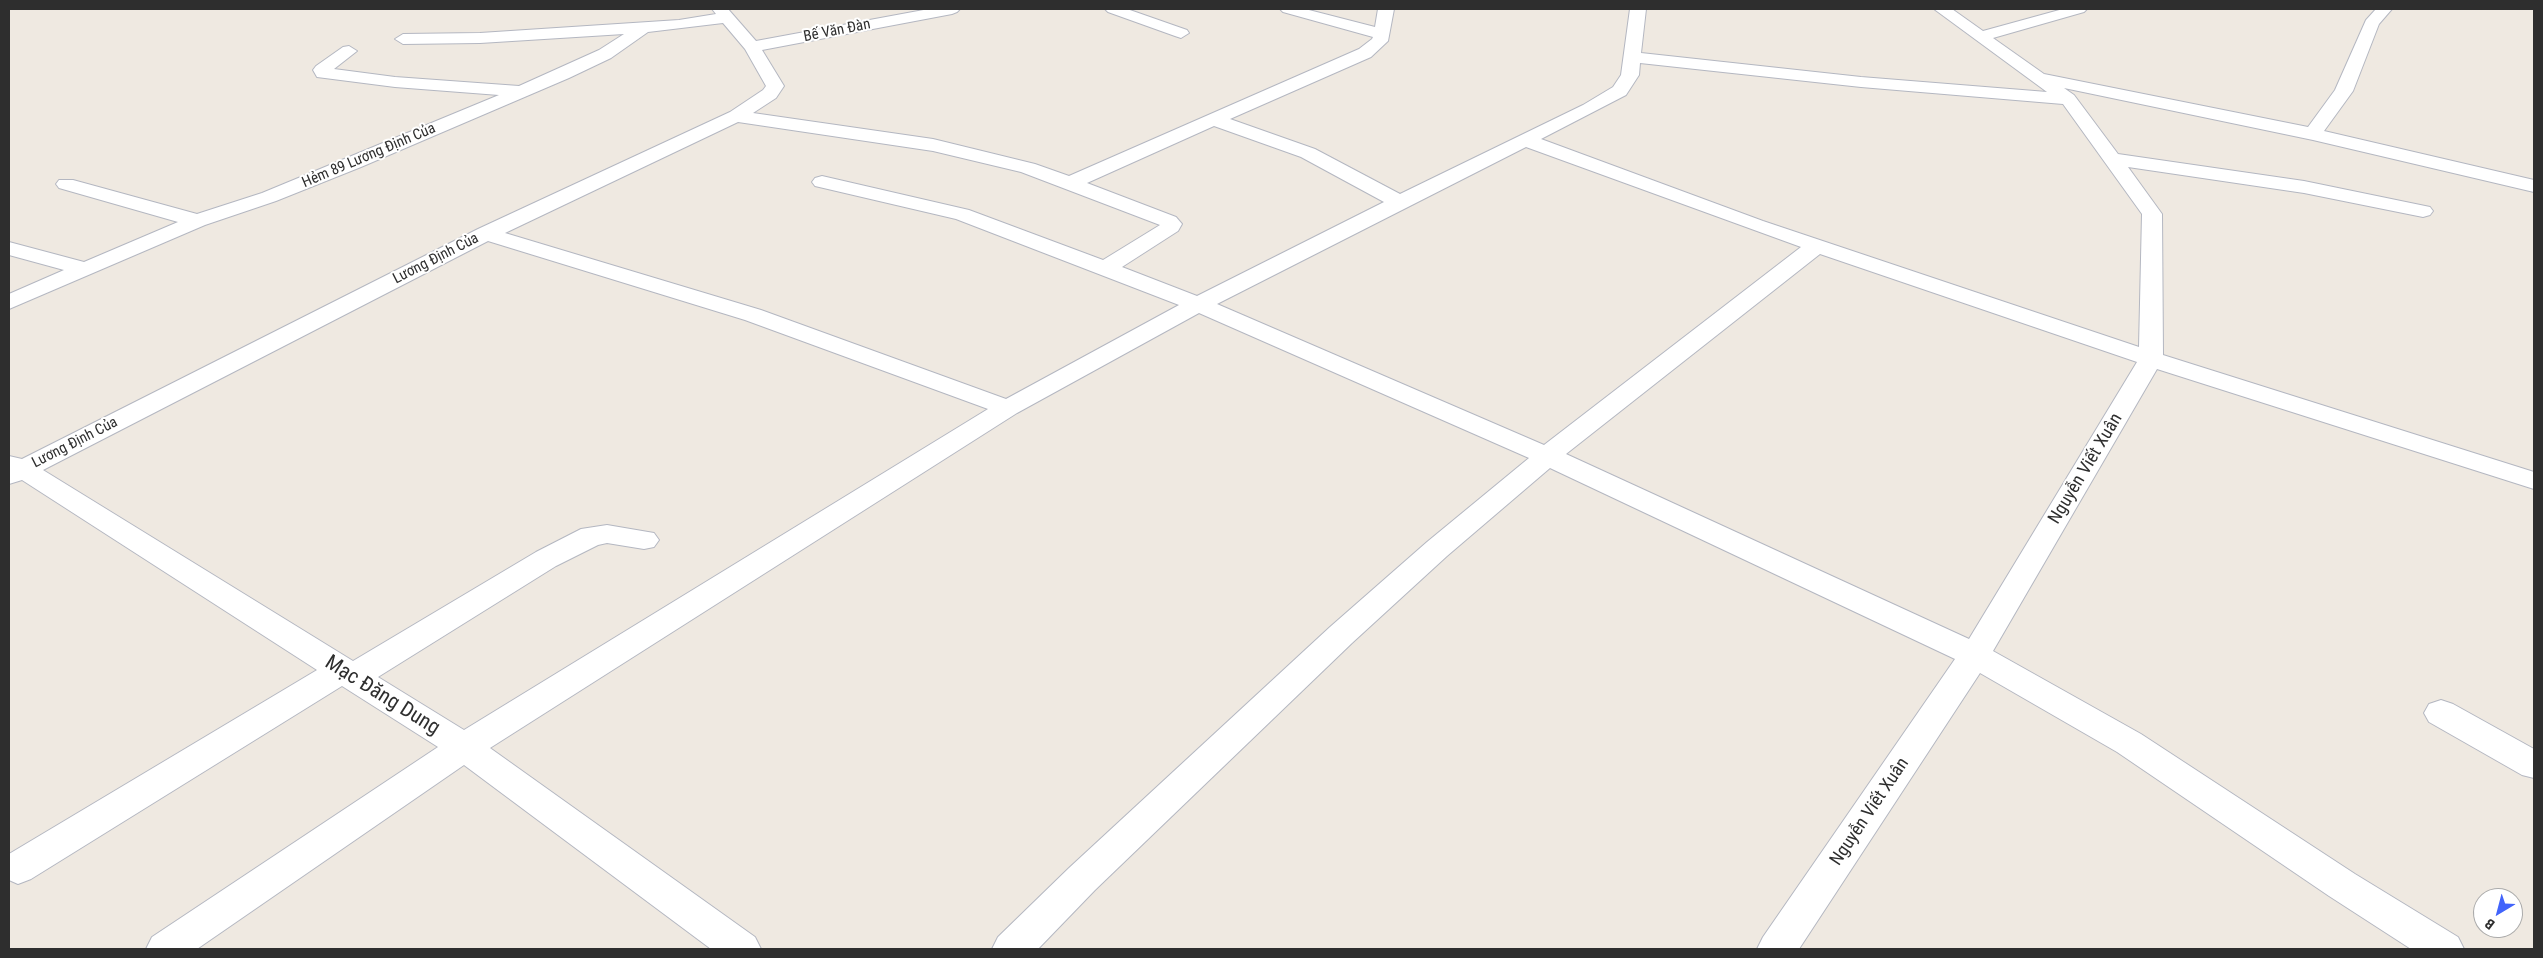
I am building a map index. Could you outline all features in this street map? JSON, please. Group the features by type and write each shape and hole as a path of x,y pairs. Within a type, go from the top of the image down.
{"street":[{"name":"Bế Văn Đàn","path":"752,47 952,9"},
{"path":"1113,9 1181,33"},
{"path":"1288,9 1381,34"},
{"path":"1070,183 1365,53 1380,41 1386,9"},
{"path":"166,949 464,747 1008,408 1198,304 1620,91 1630,75 1638,9"},
{"path":"1942,9 2068,99 2152,214 2151,359"},
{"path":"1980,36 2079,9"},
{"path":"2313,134 2344,92 2372,24 2384,9"},
{"name":"Lương Định Của","path":"13,469 486,234 736,116 770,94 775,86 752,47 724,13"},
{"name":"Hẻm 89 Lương Định Của","path":"9,302 198,221 354,163 521,92 605,54 644,28 679,25 724,13"},
{"path":"403,39 480,38 644,28"},
{"path":"349,51 322,70 323,73 395,82 521,92"},
{"path":"1633,57 1851,81 2068,99"},
{"path":"2039,78 2313,134 2534,186"},
{"path":"736,116 933,145 1028,168 1169,221 1172,224 1171,227 1105,268"},
{"path":"1212,120 1308,153 1399,202"},
{"path":"1526,140 1649,187 1816,246 2151,359 2534,481"},
{"path":"2112,159 2304,188 2423,211"},
{"path":"822,182 962,214 1198,304 1374,379 1547,456 1975,655 2129,743 2342,885 2444,949"},
{"path":"66,184 198,221"},
{"path":"486,234 753,315 1008,408"},
{"path":"1012,949 1082,879 1341,635 1437,549 1547,456 1816,246"},
{"path":"9,248 85,269"},
{"name":"Nguyễn Viết Xuân","path":"1777,949 1975,655 2151,359"},
{"name":"Mạc Đăng Dung","path":"13,469 464,747 741,949"},
{"path":"18,868 546,559 591,536 607,534 644,540"},
{"path":"2441,713 2534,765"}]}
